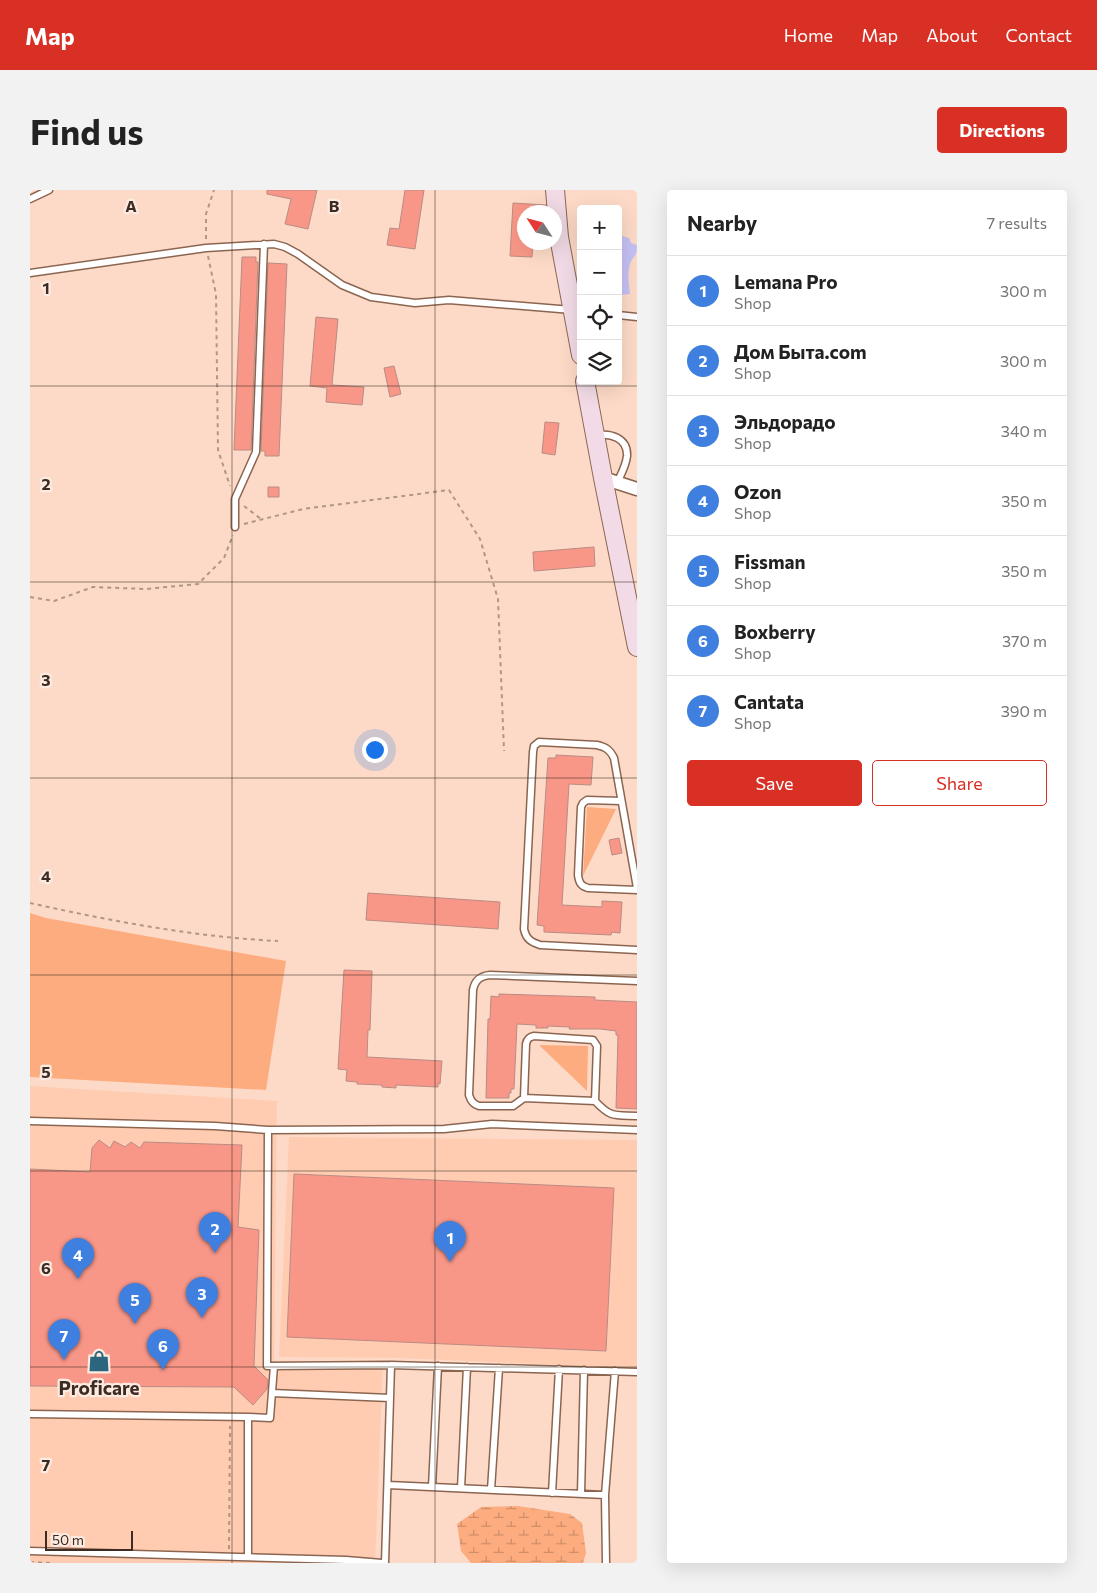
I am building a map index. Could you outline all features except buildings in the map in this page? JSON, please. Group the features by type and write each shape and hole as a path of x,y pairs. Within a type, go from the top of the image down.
{"street":[{"path":"556,191 559,237 577,311"},
{"path":"587,385 595,436 610,481 637,647"},
{"path":"610,481 637,489"}],"lane":[{"path":"30,199 49,190"},
{"path":"235,527 235,499 256,452 264,244"},
{"path":"30,273 206,248 274,244 298,254 342,285 371,297 415,303 449,300 577,311"},
{"path":"622,315 637,316"},
{"path":"595,436 602,434 620,438 625,445 627,455 623,470 610,481"},
{"path":"621,801 587,800 581,807 578,875 579,882 583,887 637,889 614,758 611,752 598,744 539,742 534,746 524,930 526,937 532,943 540,945 637,950"},
{"path":"637,981 490,975 478,979 473,990 469,1095 470,1100 479,1106 508,1107 513,1106 524,1098 594,1101 610,1114 637,1116"},
{"path":"524,1098 527,1040 530,1037 590,1039 596,1042 594,1101"},
{"path":"30,1121 215,1126 268,1130 444,1129 492,1124 637,1130"},
{"path":"268,1130 267,1366 391,1365 637,1372"},
{"path":"30,1551 346,1560 384,1563 391,1365"},
{"path":"30,1414 270,1418 274,1366"},
{"path":"432,1487 438,1366"},
{"path":"461,1488 467,1367"},
{"path":"491,1490 499,1368"},
{"path":"552,1493 559,1369"},
{"path":"581,1494 584,1370"},
{"path":"606,1563 606,1495 615,1371"},
{"path":"272,1393 390,1398"},
{"path":"248,1417 248,1557"},
{"path":"388,1485 606,1495"},
{"path":"339,1563 346,1560"}],"path":[{"path":"214,190 206,214 206,248 216,294 218,450 235,499 261,519"},
{"path":"30,597 54,601 93,587 146,589 198,584 224,558 235,527 303,509 448,490 480,539 498,599 504,751"},
{"path":"30,902 132,924 240,939 278,941"},
{"path":"229,1557 230,1416"},
{"path":"30,1562 50,1563"}],"shaded area":[{"path":"622,236 629,238 631,243 637,245 636,254 629,268 630,294 622,295"},
{"path":"30,1086 277,1101 274,1361 383,1363 375,1563 30,1563"},
{"path":"289,1137 637,1140 637,1368 399,1358 279,1357"}],"green space":[{"path":"587,807 616,809 583,876"},
{"path":"30,913 46,918 286,961 266,1090 30,1077"},
{"path":"539,1045 588,1046 587,1091"},
{"path":"518,1506 570,1514 582,1523 586,1553 583,1563 471,1563 461,1551 457,1524 481,1507"}],"place":[{"name":"Дом Быта.com","path":"215,1253"},
{"name":"Lemana Pro","path":"450,1262"},
{"name":"Ozon","path":"78,1279"},
{"name":"Эльдорадо","path":"202,1318"},
{"name":"Fissman","path":"135,1324"},
{"name":"Cantata","path":"64,1360"},
{"name":"Proficare","path":"99,1361"},
{"name":"Boxberry","path":"163,1370"}]}
